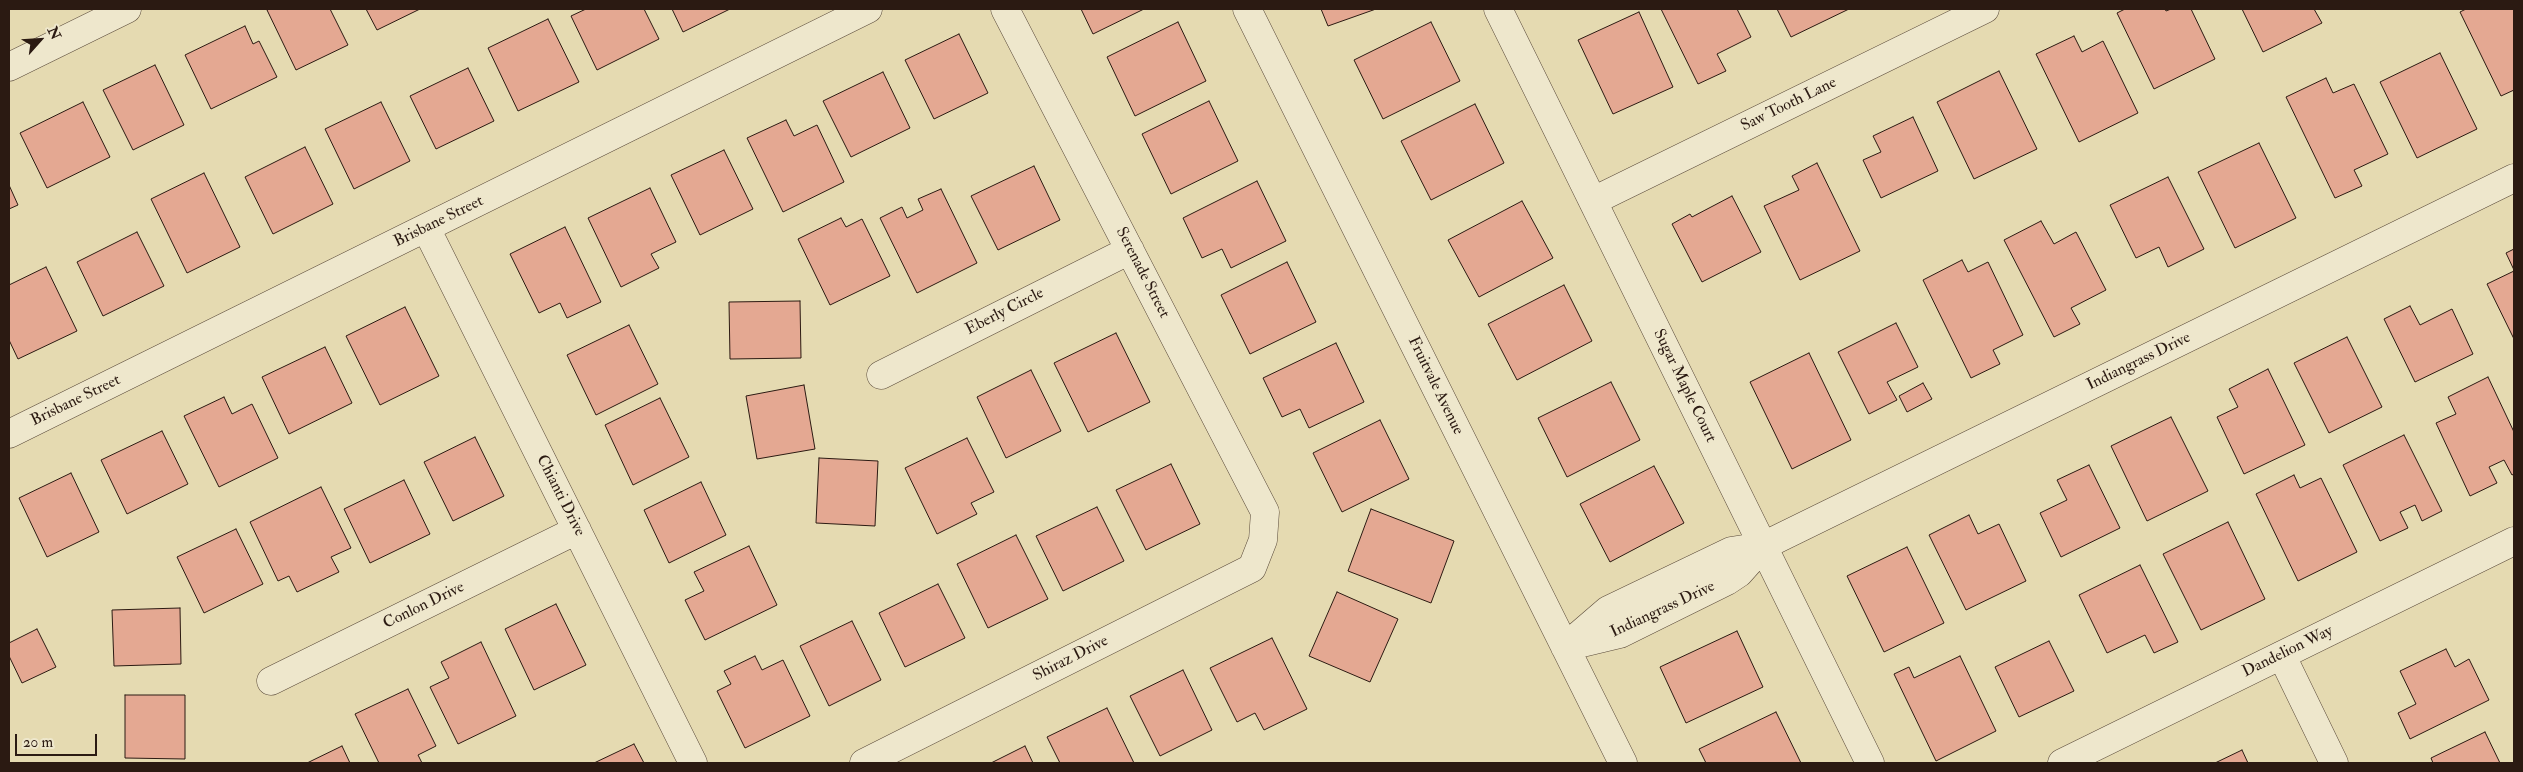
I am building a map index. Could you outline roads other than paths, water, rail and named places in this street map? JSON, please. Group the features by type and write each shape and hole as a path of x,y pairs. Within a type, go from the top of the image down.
{"street":[{"path":"9,67 127,9"},
{"name":"Brisbane Street","path":"9,434 868,9"},
{"name":"Serenade Street","path":"1005,9 1265,512 1263,540"},
{"name":"Fruitvale Avenue","path":"1247,9 1623,763"},
{"name":"Sugar Maple Court","path":"1498,9 1870,763"},
{"name":"Saw Tooth Lane","path":"1593,201 1985,9"},
{"name":"Indiangrass Drive","path":"1565,647 1608,610 1731,551 1763,546 2514,178"},
{"name":"Chianti Drive","path":"426,228 693,763"},
{"name":"Eberly Circle","path":"881,375 1130,250"},
{"name":"Conlon Drive","path":"271,681 577,530"},
{"name":"Shiraz Drive","path":"864,763 1252,568 1263,540"},
{"name":"Dandelion Way","path":"2062,763 2514,542"},
{"path":"2282,656 2334,763"}]}
